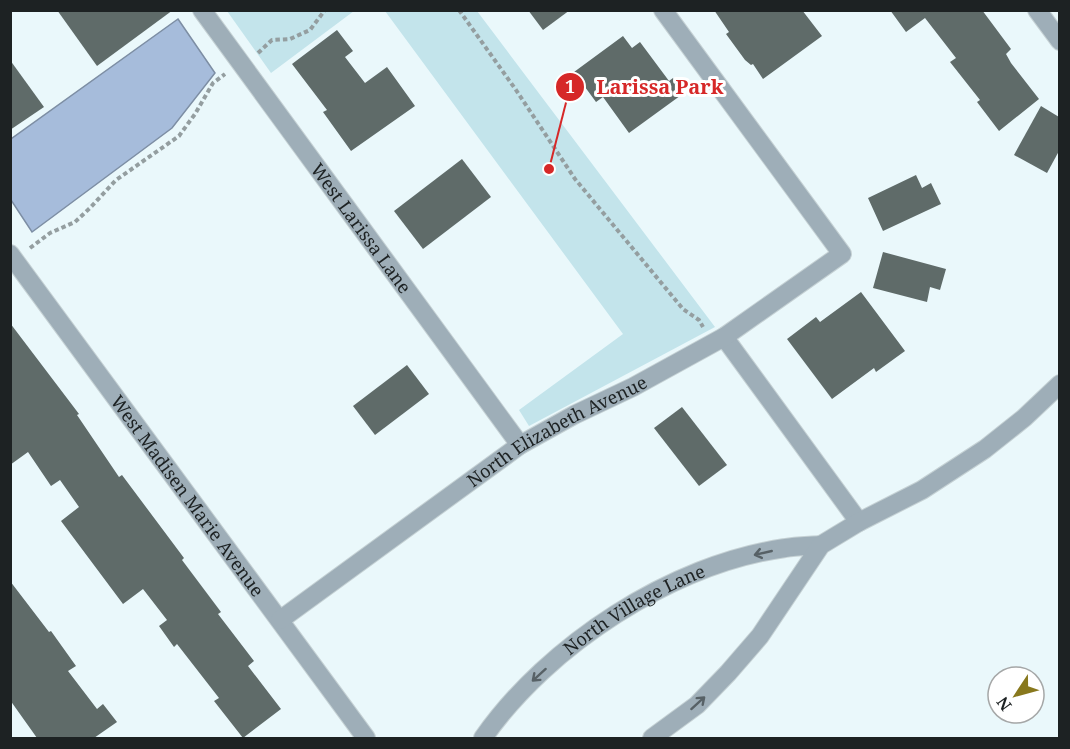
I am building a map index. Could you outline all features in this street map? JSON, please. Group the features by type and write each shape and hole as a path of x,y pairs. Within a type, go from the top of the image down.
{"street":[{"name":"West Larissa Lane","path":"202,10 520,445"},
{"name":"North Elizabeth Avenue","path":"280,620 520,445 724,337 842,254 663,10"},
{"path":"1037,10 1059,41"},
{"name":"West Madisen Marie Avenue","path":"10,254 366,738"},
{"path":"724,337 859,522"},
{"name":"North Village Lane","path":"652,738 697,705 728,673 760,636 821,545 859,522 922,490 986,449 1024,418 1059,384"},
{"name":"North Village Lane","path":"483,738 511,703 539,675 586,635 622,611 674,584 721,564 784,548 821,545"}],"path":[{"path":"257,53 272,40 290,39 310,30 325,10"},
{"path":"459,10 516,90 574,178 683,309 699,320 706,331"},
{"path":"30,248 50,233 75,222 116,180 179,136 213,83 229,72"}],"shaded area":[{"path":"227,11 354,11 271,73"},
{"path":"385,11 477,11 715,327 529,426 519,410 623,334"},
{"path":"178,19 215,73 172,128 32,232 11,200 11,139"}],"building":[{"path":"57,10 173,10 97,66"},
{"path":"528,10 570,10 543,30"},
{"path":"714,10 802,10 822,36 763,79 753,64 745,60 726,34 729,32"},
{"path":"890,10 982,10 1011,49 1006,54 1011,63 1039,99 999,131 977,102 980,100 950,62 956,58 925,18 906,32"},
{"path":"337,30 353,51 345,57 365,83 387,67 415,106 351,151 323,112 327,110 292,64"},
{"path":"623,36 632,48 640,42 669,81 673,78 684,93 629,133 603,97 596,102 574,72"},
{"path":"10,60 44,107 10,130"},
{"path":"1041,106 1059,117 1059,151 1047,173 1014,155"},
{"path":"462,159 491,197 423,249 394,211"},
{"path":"916,175 922,188 931,183 941,204 883,231 868,198"},
{"path":"883,252 946,269 940,290 930,287 927,302 873,288"},
{"path":"861,292 905,351 876,372 874,368 832,399 787,339 816,317 820,322"},
{"path":"10,323 79,414 77,415 119,477 122,475 184,558 182,560 221,612 218,614 254,661 248,666 281,709 243,738 214,701 219,698 177,644 174,647 159,626 167,620 143,589 123,604 61,521 79,507 60,480 51,486 28,452 10,465"},
{"path":"407,365 429,394 375,435 353,406"},
{"path":"682,407 727,465 699,486 654,428"},
{"path":"10,581 76,666 68,671 97,709 103,704 117,722 94,738 37,738 10,700"}],"place":[{"name":"Larissa Park","path":"549,169"}]}
